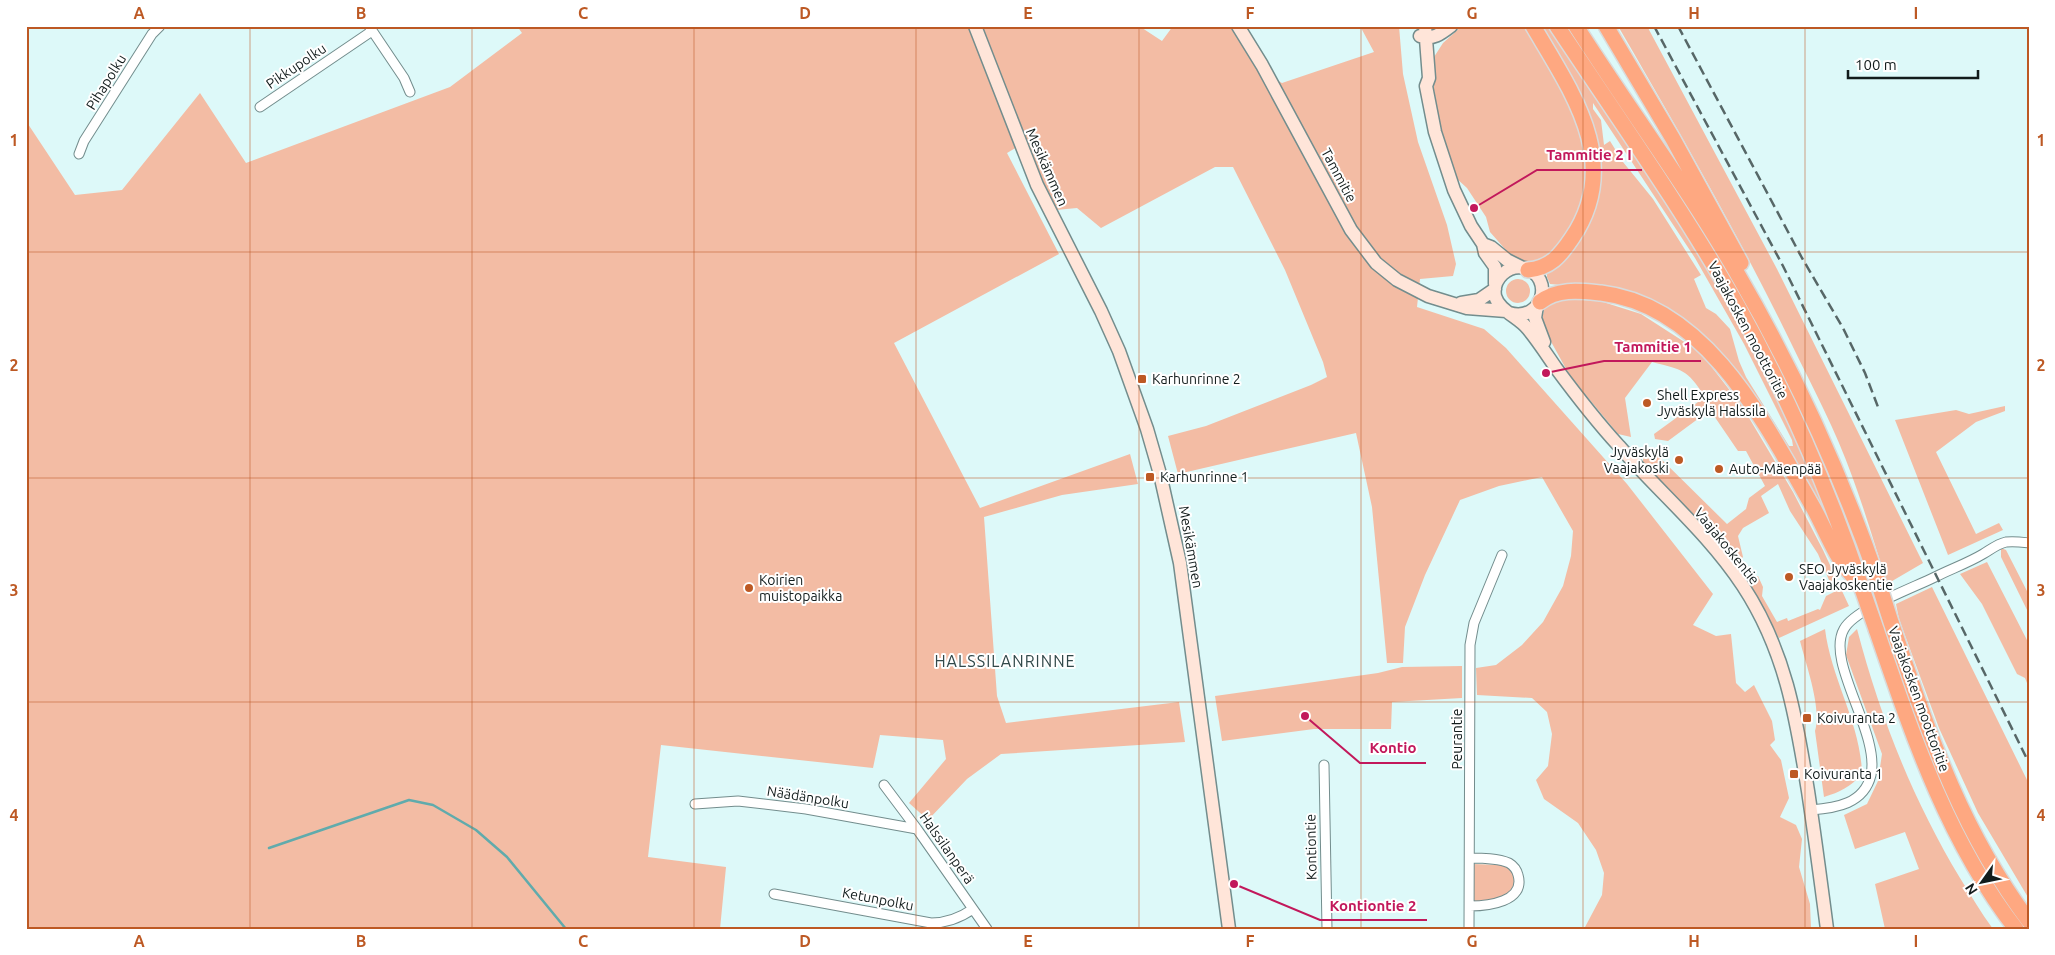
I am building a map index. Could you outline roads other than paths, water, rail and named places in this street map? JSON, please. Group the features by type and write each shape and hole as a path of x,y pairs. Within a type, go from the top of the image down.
{"highway":[{"path":"1526,269 1539,269 1551,262 1571,239 1582,222 1588,206 1594,168 1592,146 1580,108 1533,26"},
{"name":"Vaajakosken moottoritie","path":"1557,26 1676,205 1737,304 1797,422 1834,511 1909,726 1937,796 1972,863 1990,893 2016,929"},
{"name":"Vaajakosken moottoritie","path":"1576,26 1717,240 1787,365 1825,446 1855,518 1932,739 1957,801 1994,870 2029,920"},
{"path":"1606,26 1739,257 1750,283 1757,309"},
{"path":"1538,304 1548,295 1561,292 1582,291 1613,295 1632,299 1650,306 1672,318 1691,332 1711,352 1759,416 1789,465 1836,552 1848,570 1860,583"}],"street":[{"name":"Pihapolku","path":"79,154 84,141 152,34 160,26"},
{"name":"Mesikämmen","path":"975,26 1037,185 1101,311 1119,351 1147,429 1163,483 1180,563 1229,929"},
{"name":"Tammitie","path":"1238,26 1262,65 1351,230 1385,272 1428,296 1467,308 1508,312"},
{"path":"1425,30 1436,36 1451,26"},
{"path":"371,28 404,78 410,92"},
{"name":"Pikkupolku","path":"260,107 371,28"},
{"path":"1425,30 1429,78 1426,86 1444,166 1463,211 1483,244 1485,253 1496,271 1495,288 1497,301 1508,312 1524,315 1538,304 1542,289 1537,276 1483,244"},
{"path":"1495,288 1505,272 1511,268 1526,269"},
{"name":"Tammitie","path":"1448,302 1466,303 1479,300 1495,288"},
{"name":"Vaajakoskentie","path":"1538,304 1535,318 1537,325 1556,367"},
{"name":"Vaajakoskentie","path":"1508,312 1527,327 1602,427 1728,565 1754,605 1774,643 1789,689 1796,722 1828,929"},
{"path":"1811,810 1846,805 1855,800 1865,789 1871,772 1872,762 1868,736 1848,682 1840,653 1844,628 1858,615 2000,544 2029,543"},
{"name":"Peurantie","path":"1469,929 1470,645 1474,623 1502,555"},
{"name":"Kontiontie","path":"1324,765 1326,929"},
{"name":"Halssilanperä","path":"884,785 987,929"},
{"name":"Näädänpolku","path":"695,804 738,800 806,809 917,829"},
{"path":"1470,858 1509,863 1517,872 1520,880 1516,892 1501,902 1470,906"},
{"name":"Ketunpolku","path":"774,894 932,924 952,921 973,909"}],"waterway":[{"path":"269,848 409,800 433,805 476,830 507,857 566,929"}],"railway":[{"path":"1654,26 1783,266 2029,763"},
{"path":"1678,26 1802,258 1843,328 1865,373 1878,407"}],"place":[{"name":"Tammitie 2 I","path":"1474,208"},
{"name":"Tammitie 1","path":"1546,373"},
{"name":"Karhunrinne 2","path":"1142,379"},
{"name":"Shell Express Jyväskylä Halssila","path":"1647,403"},
{"name":"Jyväskylä Vaajakoski","path":"1679,460"},
{"name":"Auto-Mäenpää","path":"1719,469"},
{"name":"Karhunrinne 1","path":"1150,477"},
{"name":"SEO Jyväskylä Vaajakoskentie","path":"1789,577"},
{"name":"Koirien muistopaikka","path":"749,588"},
{"name":"Kontio","path":"1305,716"},
{"name":"Koivuranta 2","path":"1807,718"},
{"name":"Koivuranta 1","path":"1794,774"},
{"name":"Kontiontie 2","path":"1234,884"}],"district":[{"name":"HALSSILANRINNE","path":"1005,661"}]}
